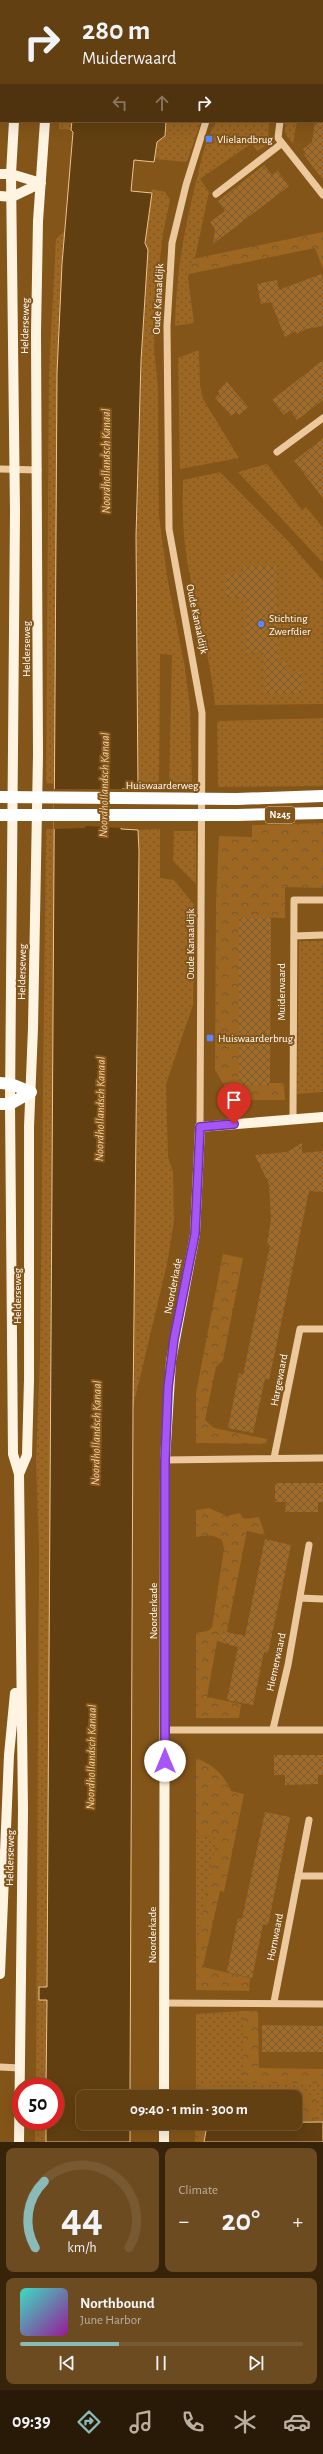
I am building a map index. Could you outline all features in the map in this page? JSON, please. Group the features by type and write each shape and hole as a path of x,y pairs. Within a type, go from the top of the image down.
{"highway":[{"name":"Huiswaarderweg","path":"0,797 237,799 323,796"},
{"name":"N245","path":"0,815 237,815 323,813"},
{"path":"5,1083 31,1092"},
{"path":"5,1104 31,1092"}],"main road":[{"name":"Helderseweg","path":"14,122 11,174 15,470 5,1104 13,1454 19,1474 23,1810 19,2142"},
{"name":"Helderseweg","path":"19,1474 27,1455 31,1092 37,855 38,470 36,334 41,183 45,122"},
{"path":"0,174 11,174 41,183"},
{"path":"0,196 12,197 41,183"},
{"path":"200,1127 323,1117"},
{"name":"Noorderkade","path":"164,2090 165,1460 171,1361 195,1234 200,1127"},
{"name":"Helderseweg","path":"0,1974 9,1755 20,1647"},
{"path":"164,2130 164,2142"}],"street":[{"name":"Oude Kanaaldijk","path":"200,1127 202,713 196,668 169,529 167,326 172,243 186,186 206,122"},
{"path":"280,122 278,138 281,144 323,195"},
{"path":"216,194 281,144"},
{"path":"277,452 323,418"},
{"path":"0,469 38,470"},
{"name":"Muiderwaard","path":"293,1120 294,900 323,900"},
{"path":"294,936 323,935"},
{"name":"Hargewaard","path":"274,1458 300,1329 323,1329"},
{"path":"165,1460 323,1458"},
{"name":"Hiemerwaard","path":"273,1729 288,1665 309,1545"},
{"path":"300,1598 323,1599"},
{"path":"165,1730 323,1730"},
{"name":"Hornwaard","path":"274,2002 309,1820"},
{"path":"298,1876 323,1876"},
{"path":"164,2003 274,2002 323,2004"},
{"path":"0,2067 20,2068"}],"green space":[{"path":"59,122 72,122 71,130 59,129"},
{"path":"166,122 201,122 187,162 155,159 157,142 165,136"},
{"path":"216,122 269,122 268,139 271,143 257,151 252,143 200,179 209,192 195,258 192,259 188,278 194,323 175,326 179,270 188,215 204,149"},
{"path":"285,122 297,122 293,144 285,134"},
{"path":"152,189 165,192 170,200 163,234 156,291 154,348 158,389 159,516 168,582 185,668 190,708 192,787 169,787 172,655 160,654 159,787 138,789 136,536 141,361 148,250 145,243"},
{"path":"65,231 57,373 56,784 46,783 49,372 56,239"},
{"path":"323,232 323,269 315,248 189,274 192,259"},
{"path":"199,350 200,385 203,399 239,458 180,469 178,358"},
{"path":"267,464 302,510 306,507 323,528 323,563 238,472"},
{"path":"220,472 289,542 323,581 323,704 215,705 207,655 185,549 183,526 183,480"},
{"path":"323,718 323,786 218,787 217,721"},
{"path":"323,823 323,888 285,887 285,918 239,917 239,1083 284,1083 285,1100 233,1100 215,1070 216,902 219,836 252,837 252,825"},
{"path":"46,829 56,829 47,1987 39,1987 39,1999 47,2000 46,2078 36,2078 39,1549 36,1461 40,1354"},
{"path":"160,829 160,878 174,880 195,906 193,1005 166,1084 168,1157 173,1172 174,1221 167,1264 133,1407 138,830"},
{"path":"174,831 196,831 196,884 173,861"},
{"path":"299,941 323,941 323,1092 297,1094"},
{"path":"223,1254 243,1258 223,1360 216,1367 205,1420 214,1428 267,1439 266,1444 196,1443 196,1393"},
{"path":"209,1508 227,1516 239,1513 245,1519 259,1517 265,1535 247,1531 225,1641 217,1641 207,1697 241,1704 239,1718 196,1718 196,1633 208,1631 212,1627 224,1549 222,1540 216,1537 207,1535 196,1537 196,1510"},
{"path":"196,1758 213,1767 225,1780 231,1791 244,1794 224,1892 220,1891 203,1967 250,1978 249,1991 196,1990 196,1950 217,1838 196,1834"},
{"path":"196,1834 218,1838 196,1950"},
{"path":"243,2011 243,2083 323,2083 323,2122 317,2122 316,2096 302,2096 302,2090 214,2090 205,2085 200,2090 196,2090 196,2014"},
{"path":"243,2011 258,2011 259,2068 323,2069 323,2083 243,2083"},
{"path":"205,2085 213,2085 216,2090 200,2090"},
{"path":"302,2096 316,2096 317,2122 302,2122"},
{"path":"35,2130 46,2130 46,2142 35,2142"},
{"path":"195,2130 210,2130 204,2142 195,2142"}],"water":[{"name":"Noordhollandsch Kanaal","path":"72,122 166,122 165,136 157,142 154,162 134,160 131,191 152,193 145,243 148,250 141,361 136,536 138,789 122,789 121,829 138,830 139,851 133,1407 130,2090 76,2090 76,2130 130,2130 130,2142 46,2142 46,2130 64,2130 64,2078 46,2078 47,2000 39,2000 39,1987 47,1987 57,373 62,264 73,132 71,130"},
{"path":"302,2122 323,2122 323,2142 204,2142 207,2130 302,2130"}],"pier":[{"path":"54,789 140,789 138,791 124,791 123,828 140,829 86,826 85,828 54,829"}],"building":[{"path":"315,122 323,122 323,180 304,155 306,154 303,149 312,142"},
{"path":"264,165 272,175 277,170 289,186 213,244 215,229 210,222 225,211 218,201"},
{"path":"321,274 323,280 323,326 306,329 297,334 296,331 285,337 271,302 261,304 257,284 277,280 279,290"},
{"path":"323,360 323,400 297,420 290,410 284,415 272,400"},
{"path":"227,382 248,407 239,415 236,412 231,416 215,398 220,394 218,391"},
{"path":"323,438 323,498 294,461"},
{"name":"Stichting Zwerfdier","path":"244,566 276,566 278,662 287,662 287,673 302,672 303,693 265,694 264,652 246,653 245,597 226,597 226,573 244,573"},
{"path":"239,917 271,917 270,1085 239,1085"},
{"path":"302,1143 302,1153 323,1151 323,1192 309,1191 269,1380 265,1379 253,1433 228,1428 239,1373 243,1375 270,1246 267,1245 271,1219 269,1184 255,1155 287,1152"},
{"path":"275,1483 323,1483 323,1502 318,1502 318,1512 285,1512 286,1502 275,1502"},
{"path":"265,1539 291,1545 268,1653 264,1652 253,1705 227,1700 238,1647 220,1642 222,1631 245,1636"},
{"path":"274,1755 323,1755 323,1775 318,1775 318,1784 285,1785 285,1775 274,1775"},
{"path":"265,1812 290,1817 268,1925 263,1924 252,1978 227,1972 238,1918 242,1919"},
{"path":"262,2025 323,2026 323,2052 262,2052"}],"place":[{"name":"Vlielandbrug","path":"209,139"},
{"name":"Stichting Zwerfdier","path":"261,624"},
{"name":"Huiswaarderbrug","path":"210,1038"}],"route":[{"path":"165,1761 165,1460 168,1387 174,1339 195,1234 200,1127 234,1124"}]}
